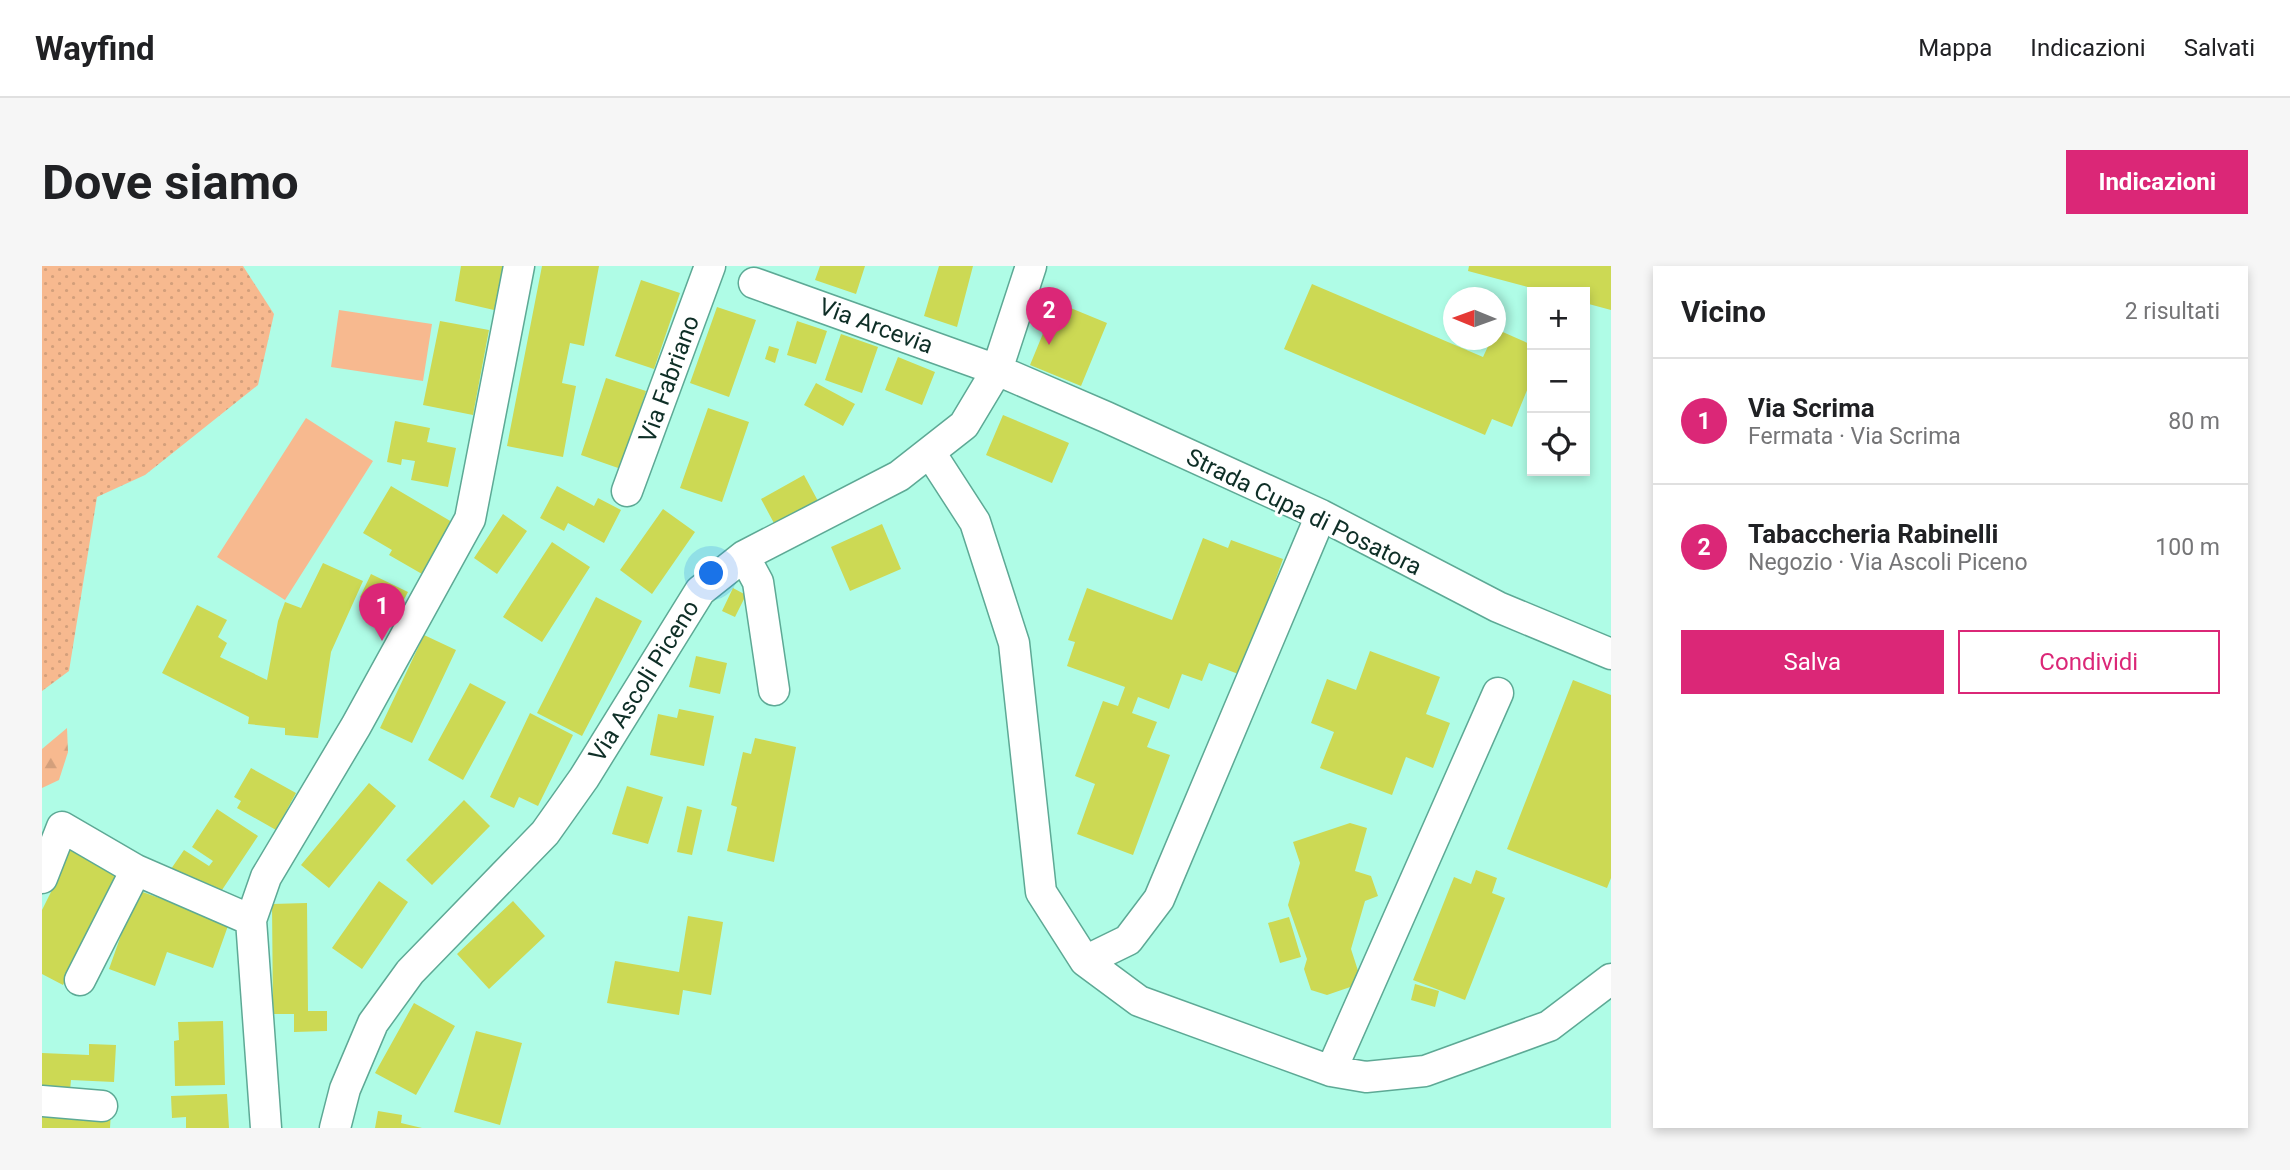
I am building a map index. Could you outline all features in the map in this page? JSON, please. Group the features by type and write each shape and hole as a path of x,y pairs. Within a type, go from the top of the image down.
{"street":[{"path":"266,1128 251,920 266,877 356,726 470,519 519,266"},
{"name":"Via Ascoli Piceno","path":"335,1128 345,1089 373,1023 403,982 453,925 545,833 583,778 700,591 744,556 899,476 931,454 964,425 997,370 1031,266"},
{"name":"Via Fabriano","path":"627,491 708,267"},
{"name":"Via Arcevia","path":"754,283 997,370"},
{"name":"Strada Cupa di Posatora","path":"997,370 1321,515 1498,607 1611,654"},
{"path":"931,454 975,522 1014,643 1041,892 1085,961 1139,1001 1331,1071 1366,1077 1424,1071 1549,1026 1611,979"},
{"path":"1085,961 1128,940 1159,899 1321,515"},
{"path":"744,556 758,583 774,690"},
{"path":"1331,1071 1498,693"},
{"path":"42,878 62,827 136,870 251,920"},
{"path":"80,980 136,870"},
{"path":"42,1101 102,1106"}],"green space":[{"path":"42,266 243,266 274,314 258,385 145,475 97,497 69,671 42,691"},
{"path":"339,310 432,324 423,381 331,367"},
{"path":"306,418 373,461 285,600 217,557"},
{"path":"67,728 68,752 59,780 42,788 42,749"}],"building":[{"path":"461,266 507,266 502,297 497,296 494,310 455,301"},
{"path":"542,266 599,266 584,346 570,343 562,383 576,386 563,457 507,446"},
{"path":"820,266 865,266 856,294 815,280"},
{"path":"939,266 973,266 957,327 924,316"},
{"path":"1469,266 1611,266 1611,310 1590,304 1590,287 1527,287 1468,271"},
{"path":"641,280 680,293 654,369 615,356"},
{"path":"1312,284 1443,340 1443,350 1467,350 1483,357 1486,350 1506,350 1506,333 1527,343 1527,390 1512,427 1492,419 1485,435 1284,349"},
{"path":"1056,302 1107,323 1081,386 1030,365"},
{"path":"717,307 756,320 729,397 690,383"},
{"path":"440,321 489,330 473,415 423,405"},
{"path":"797,321 827,331 816,364 787,355"},
{"path":"841,334 878,347 862,393 825,380"},
{"path":"769,346 779,349 775,363 765,359"},
{"path":"898,357 935,372 922,405 885,390"},
{"path":"606,378 646,391 621,469 581,455"},
{"path":"816,383 855,404 843,426 804,405"},
{"path":"708,408 749,422 722,502 680,488"},
{"path":"1003,415 1069,443 1052,483 986,455"},
{"path":"395,421 430,428 427,442 456,448 448,487 411,480 415,461 402,459 401,465 387,462"},
{"path":"804,475 818,501 775,525 761,499"},
{"path":"391,486 452,522 422,574 389,555 392,550 363,533"},
{"path":"557,486 594,506 598,498 621,510 604,543 568,523 564,531 540,518"},
{"path":"663,509 695,532 652,594 620,570"},
{"path":"503,514 527,531 497,574 474,558"},
{"path":"882,524 901,569 850,591 831,547"},
{"path":"1203,538 1228,548 1231,540 1283,559 1241,675 1209,663 1202,681 1182,674 1169,709 1138,697 1132,713 1157,722 1147,747 1170,755 1133,855 1077,834 1095,784 1075,776 1103,701 1118,706 1125,687 1067,666 1075,642 1068,640 1087,588 1172,620"},
{"path":"552,542 590,567 542,642 503,617"},
{"path":"323,563 363,581 331,652 318,738 285,735 285,728 248,724 249,717 162,673 197,605 227,620 218,637 227,643 220,657 267,680 278,621 285,602 301,608"},
{"path":"371,574 408,592 396,615 360,597"},
{"path":"733,588 746,595 735,617 722,611"},
{"path":"596,597 642,621 582,736 537,713"},
{"path":"424,635 456,650 412,743 380,728"},
{"path":"1370,651 1440,677 1426,714 1450,723 1433,768 1406,757 1392,795 1320,768 1334,732 1311,723 1327,679 1356,690"},
{"path":"696,656 727,663 720,694 689,687"},
{"path":"1573,680 1611,695 1611,878 1607,888 1507,849"},
{"path":"470,683 506,702 463,780 428,760"},
{"path":"679,709 714,716 704,766 650,755 658,714 677,718"},
{"path":"530,713 573,735 538,806 519,797 514,808 490,797"},
{"path":"755,738 796,747 774,862 727,851 737,807 731,805 743,752 751,754"},
{"path":"251,768 296,793 276,830 237,808 241,801 234,797"},
{"path":"369,783 396,806 329,888 301,865"},
{"path":"627,786 663,797 648,844 612,834"},
{"path":"464,800 490,826 432,885 406,860"},
{"path":"687,806 702,810 692,855 677,852"},
{"path":"217,809 258,836 216,899 171,869 184,850 209,866 213,861 192,847"},
{"path":"1350,823 1367,828 1355,871 1371,876 1378,896 1365,901 1351,949 1362,983 1327,995 1311,990 1304,969 1307,959 1288,905 1300,863 1293,842"},
{"path":"68,840 123,868 63,985 42,974 42,910 62,870 54,866"},
{"path":"1476,870 1497,878 1492,893 1505,898 1465,1000 1413,980 1454,877 1471,884"},
{"path":"379,881 408,902 362,969 332,948"},
{"path":"137,890 229,923 213,968 167,952 155,986 109,969"},
{"path":"513,901 545,936 489,989 457,954"},
{"path":"307,903 308,1011 327,1011 327,1031 294,1032 294,1014 273,1014 272,904"},
{"path":"688,916 723,922 711,995 683,990 679,1015 607,1003 615,961 679,972"},
{"path":"1289,917 1301,957 1280,963 1268,923"},
{"path":"1415,984 1439,991 1435,1007 1411,1000"},
{"path":"414,1003 455,1026 416,1095 375,1073"},
{"path":"223,1021 225,1085 175,1086 174,1041 179,1040 178,1022"},
{"path":"476,1031 522,1043 500,1125 454,1112"},
{"path":"89,1044 116,1045 114,1082 71,1080 70,1091 42,1089 42,1053 89,1055"},
{"path":"227,1094 229,1128 186,1128 186,1117 172,1118 171,1096"},
{"path":"42,1108 111,1111 110,1128 42,1128"},
{"path":"378,1111 402,1115 401,1123 422,1128 375,1128"}],"place":[{"name":"Tabaccheria Rabinelli","path":"1049,345"},
{"name":"Via Scrima","path":"382,641"}]}
